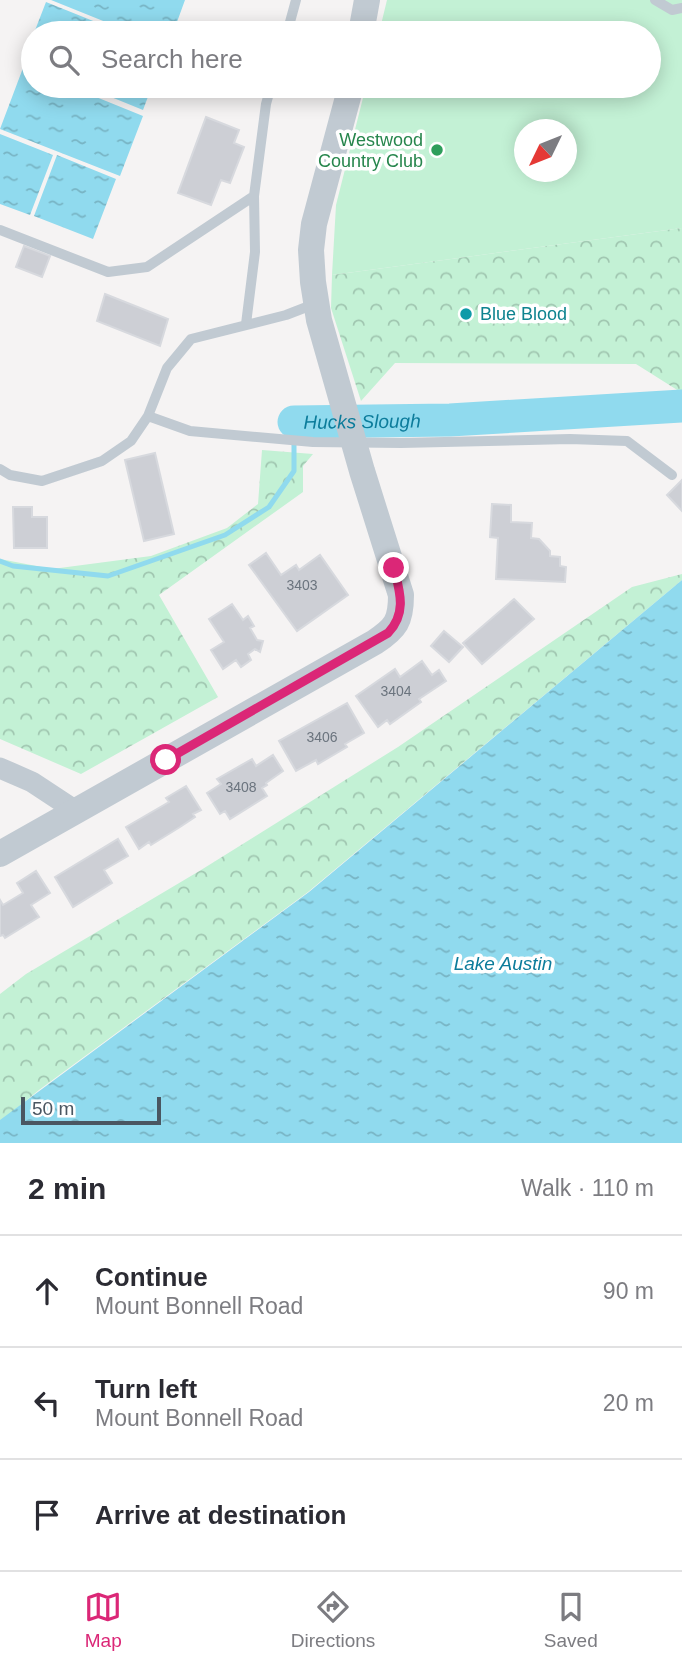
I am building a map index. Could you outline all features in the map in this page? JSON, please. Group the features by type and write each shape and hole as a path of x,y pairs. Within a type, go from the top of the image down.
{"street":[{"path":"363,21 367,0"},
{"path":"0,854 375,642 396,625 401,612 401,595 332,364 317,303 311,250 314,224 348,98"},
{"path":"0,768 32,782 76,811"}],"lane":[{"path":"290,21 296,0"},
{"path":"655,0 672,10 682,8"},
{"path":"246,324 255,252 254,196 268,98"},
{"path":"0,230 108,272 119,272 147,267 254,196"},
{"path":"0,469 10,475 42,481 102,461 131,441 148,416 167,368 191,339 286,315 317,303"},
{"path":"148,416 190,431 313,442 570,439 627,441 672,475"}],"green space":[{"name":"Westwood Country Club","path":"387,0 682,0 682,228 332,275 336,205 363,98 661,98 661,21 382,21"},
{"path":"682,228 682,393 636,364 395,363 361,401 331,308 332,275"},
{"path":"262,450 313,454 303,466 303,492 159,595 218,697 81,774 0,739 0,559 52,569 151,556 227,528 258,504"},
{"path":"682,574 682,580 308,892 39,1090 0,1122 0,994 26,974 201,870 398,747 632,587"}],"water":[{"path":"51,0 185,0 177,21 103,21"},
{"path":"46,2 93,21 39,21"},
{"path":"21,73 21,98 99,98 143,116 120,176 0,129"},
{"path":"114,98 148,98 143,110"},
{"path":"0,134 53,155 30,215 0,204"},
{"path":"57,155 116,179 93,239 34,216"},
{"name":"Lake Austin","path":"682,580 682,1143 0,1143 0,1120 309,892"}],"building":[{"path":"206,117 239,130 234,143 244,147 230,183 221,180 211,205 178,193"},
{"path":"24,246 50,256 42,277 16,267"},
{"path":"105,294 168,319 160,346 97,321"},
{"path":"155,453 174,534 144,541 125,460"},
{"path":"682,480 682,511 667,495"},
{"path":"492,504 511,505 511,522 532,523 531,538 539,539 550,551 550,556 560,557 560,566 566,567 565,582 496,579 498,538 490,537"},
{"path":"13,507 32,507 32,517 47,517 47,548 14,548"},
{"path":"266,553 281,575 296,565 299,570 320,555 348,595 297,631 249,565"},
{"path":"514,599 534,619 482,664 463,643"},
{"path":"232,604 243,620 248,616 254,626 250,628 257,640 263,641 260,652 255,649 248,654 251,660 241,667 236,660 223,669 211,650 224,642 209,619"},
{"path":"444,631 463,647 449,662 431,646"},
{"path":"422,661 432,675 439,670 446,681 419,699 421,702 390,724 387,720 378,727 356,696 395,669 400,677"},
{"path":"347,703 364,733 345,744 347,747 318,764 316,760 296,771 279,741"},
{"path":"273,755 283,771 262,788 267,796 230,819 225,811 220,814 207,793 221,784 217,779 252,759 256,766"},
{"path":"186,786 201,810 180,827 151,845 149,842 139,849 126,827 169,802 166,798"},
{"path":"118,839 128,856 104,870 112,883 73,907 55,877"},
{"path":"36,871 50,893 31,905 39,917 5,938 0,936 0,900 3,905 23,893 17,883"}],"waterway":[{"name":"Hucks Slough","path":"294,422 450,420 682,406"},
{"name":"Hucks Slough","path":"0,561 13,566 108,576 225,535 269,507 294,471 294,422"}],"place":[{"name":"Westwood Country Club","path":"437,150"},
{"name":"Blue Blood","path":"466,314"}],"route":[{"path":"166,760 388,633 396,625 401,612 401,595 394,568"}]}
